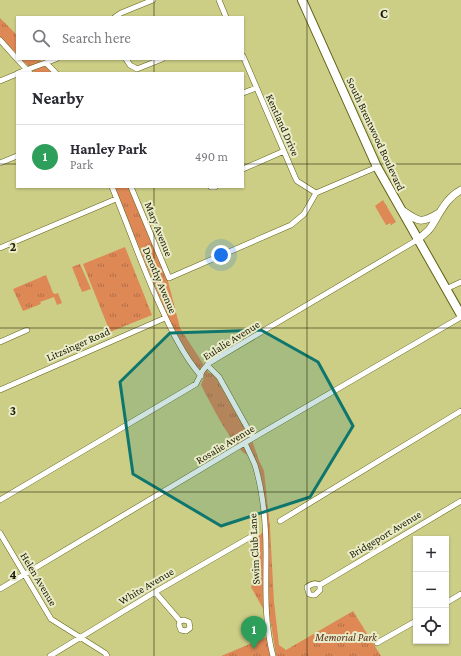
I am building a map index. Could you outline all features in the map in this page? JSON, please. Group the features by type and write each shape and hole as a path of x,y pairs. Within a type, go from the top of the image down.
{"main road":[{"name":"South Brentwood Boulevard","path":"302,0 377,167 461,316"}],"street":[{"path":"116,16 153,0"},
{"path":"219,0 226,16"},
{"path":"0,40 16,58"},
{"name":"Kentland Drive","path":"244,58 298,181 316,194"},
{"path":"18,60 29,71 54,60"},
{"path":"127,60 130,66 136,69 159,60"},
{"path":"46,63 55,72"},
{"path":"0,81 16,74"},
{"path":"244,94 256,88"},
{"path":"244,168 284,151"},
{"path":"0,163 16,156"},
{"path":"316,194 377,167"},
{"name":"Dorothy Avenue","path":"112,188 165,318 191,364 201,376"},
{"name":"Mary Avenue","path":"131,188 169,278 290,225 304,214 316,194"},
{"path":"417,240 430,228 452,196 461,190"},
{"path":"0,248 116,198"},
{"path":"400,209 417,220 424,221 439,213"},
{"name":"Eulalie Avenue","path":"0,500 196,384 207,365 417,240"},
{"path":"446,289 461,282"},
{"name":"Rosalie Avenue","path":"0,590 253,438 461,316"},
{"name":"Litzsinger Road","path":"0,390 165,318"},
{"path":"0,342 27,330"},
{"path":"207,365 219,377 253,438"},
{"path":"280,521 461,411"},
{"name":"Swim Club Lane","path":"245,443 254,464 258,480 264,519 266,552 266,609 273,656"},
{"name":"Bridgeport Avenue","path":"320,585 461,501"},
{"name":"Helen Avenue","path":"0,533 52,619 105,653 107,656"},
{"name":"White Avenue","path":"50,656 155,592 254,535"},
{"path":"155,592 180,621"},
{"path":"449,601 461,594"},
{"path":"378,643 413,623"}],"highlighted area":[{"path":"261,330 318,362 353,426 310,497 221,526 133,474 120,382 170,333"}],"green space":[{"path":"0,18 16,34 16,53 0,37"},
{"path":"22,60 40,60 51,72 34,72"},
{"name":"Memorial Park","path":"114,188 128,188 168,281 180,328 209,373 213,374 216,378 253,443 264,471 270,527 274,602 279,645 286,650 353,611 381,656 276,656 271,623 251,587 254,580 255,540 264,531 255,473 248,455 242,451 229,435 216,413 201,385 204,377 190,358 168,317"},
{"path":"383,200 396,222 391,225 390,223 386,225 375,206"},
{"path":"125,247 152,315 110,332 83,264"},
{"path":"80,264 91,289 82,292 72,267"},
{"path":"46,275 53,293 58,293 62,303 57,305 54,297 40,302 41,304 23,311 13,289"},
{"path":"269,636 273,656 221,656"}],"place":[{"name":"Hanley Park","path":"254,649"}]}
